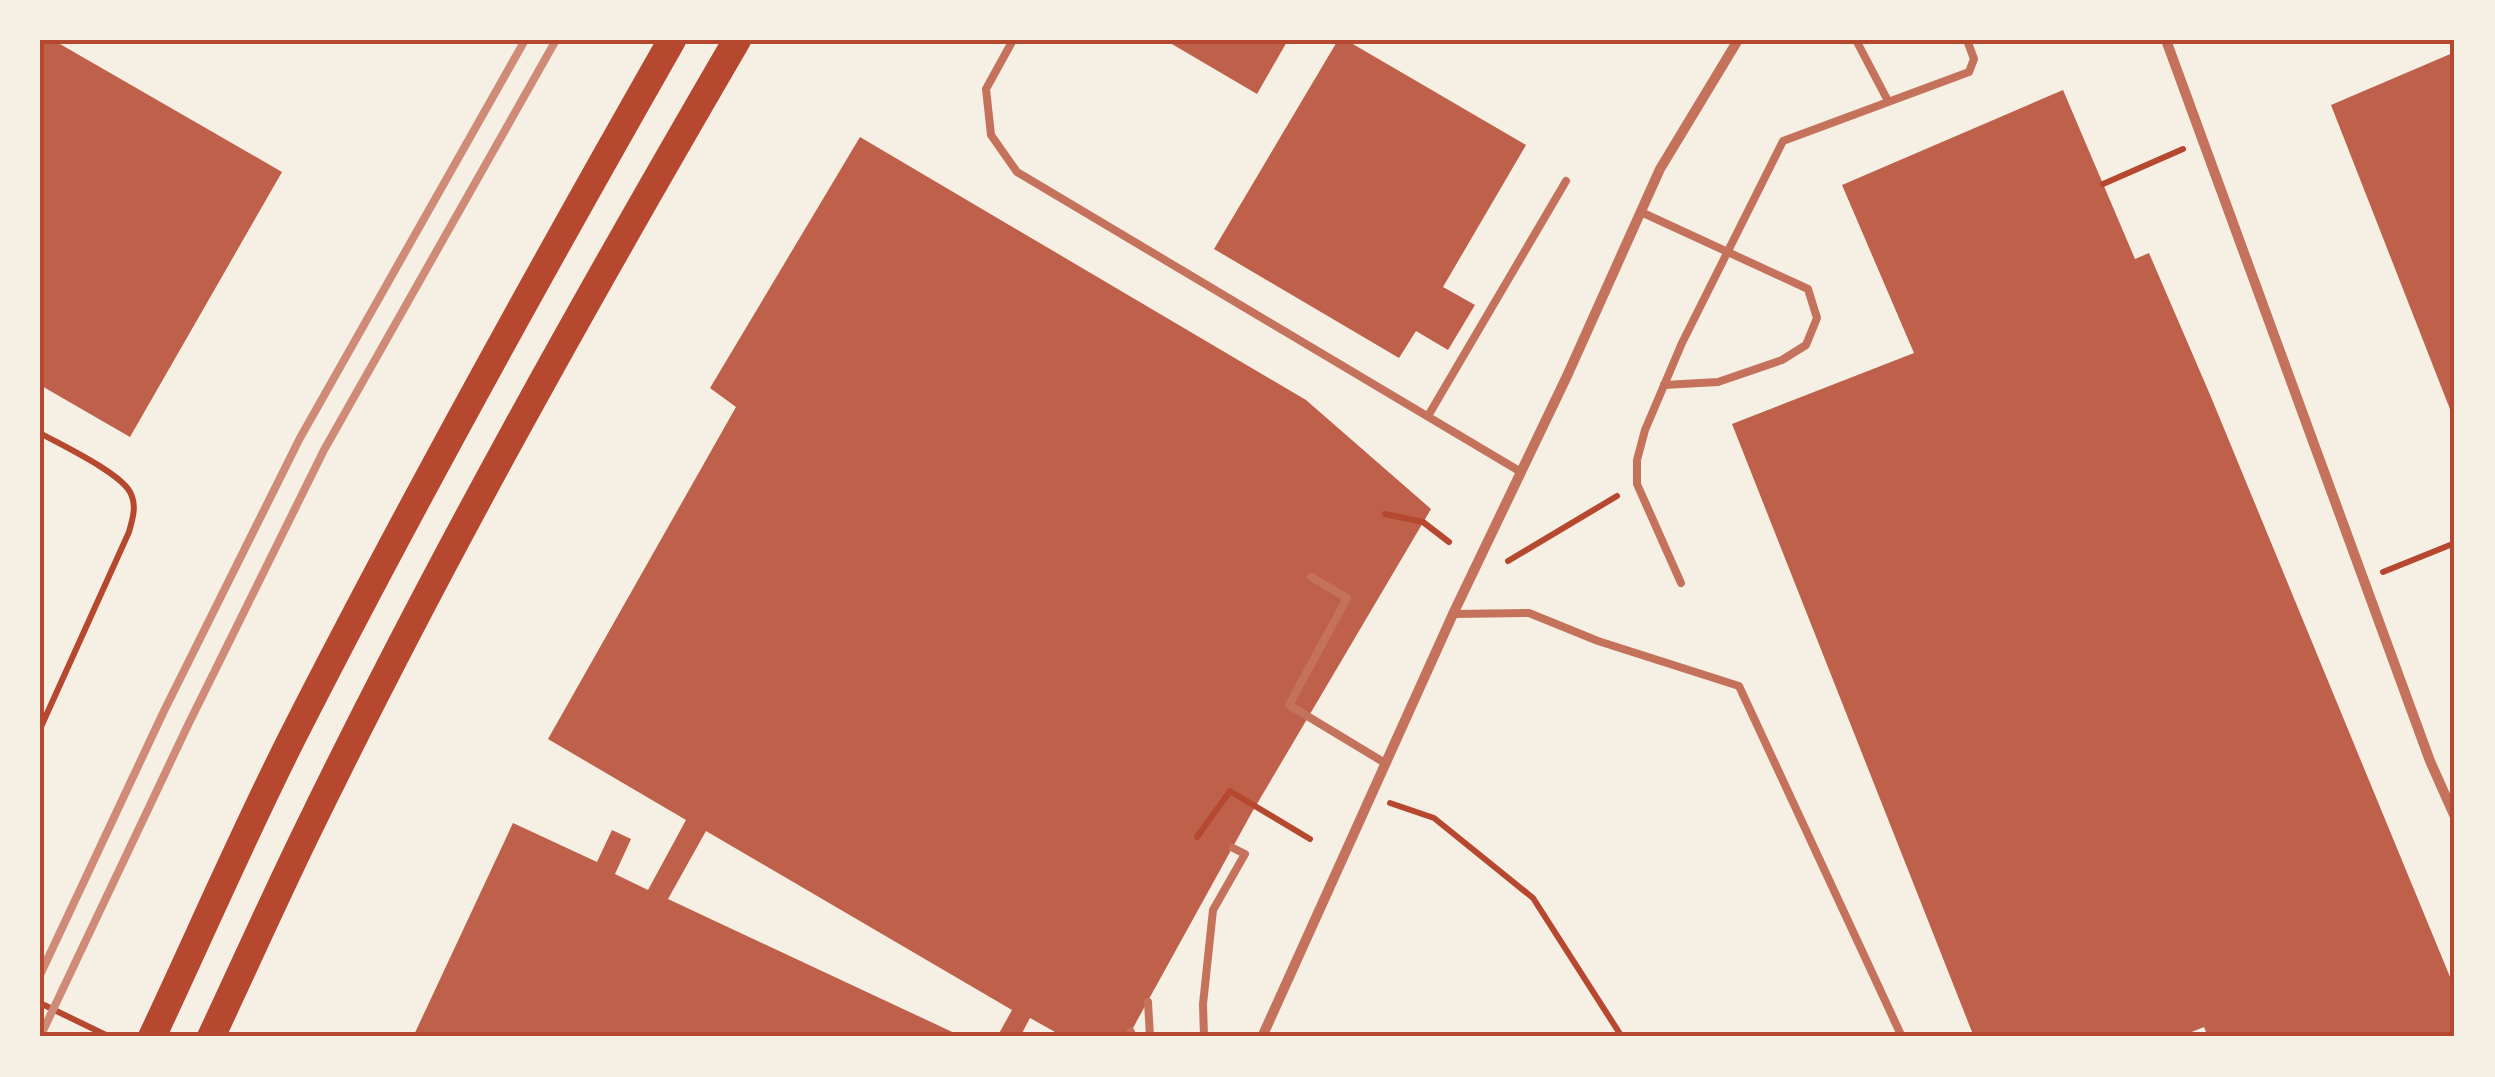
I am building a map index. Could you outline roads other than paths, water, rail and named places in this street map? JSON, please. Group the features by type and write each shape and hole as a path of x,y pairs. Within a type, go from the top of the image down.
{"highway":[{"path":"152,1037 291,740 412,505 672,40"},
{"path":"211,1037 303,838 445,564 582,310 737,40"}],"street":[{"path":"1262,1037 1660,170 1738,40"},
{"path":"2166,40 2430,761 2455,816"}],"lane":[{"path":"1013,40 986,89 991,136 1017,172 1521,472"},
{"path":"1856,40 1888,101"},
{"path":"1680,583 1637,484 1637,460 1645,430 1682,343 1783,141 1968,72 1974,59 1967,40"},
{"path":"1428,416 1566,181"},
{"path":"1640,212 1808,289 1817,318 1806,344 1782,360 1718,382 1664,385"},
{"path":"1311,577 1346,598 1289,705 1385,763"},
{"path":"1453,614 1530,613 1598,641 1739,686 1902,1037"},
{"path":"1204,1037 1203,1004 1213,910 1245,854 1233,848"},
{"path":"1148,1002 1150,1037"}],"railway":[{"path":"40,975 163,713 300,438 525,40"},
{"path":"40,1037 324,450 556,40"}]}
